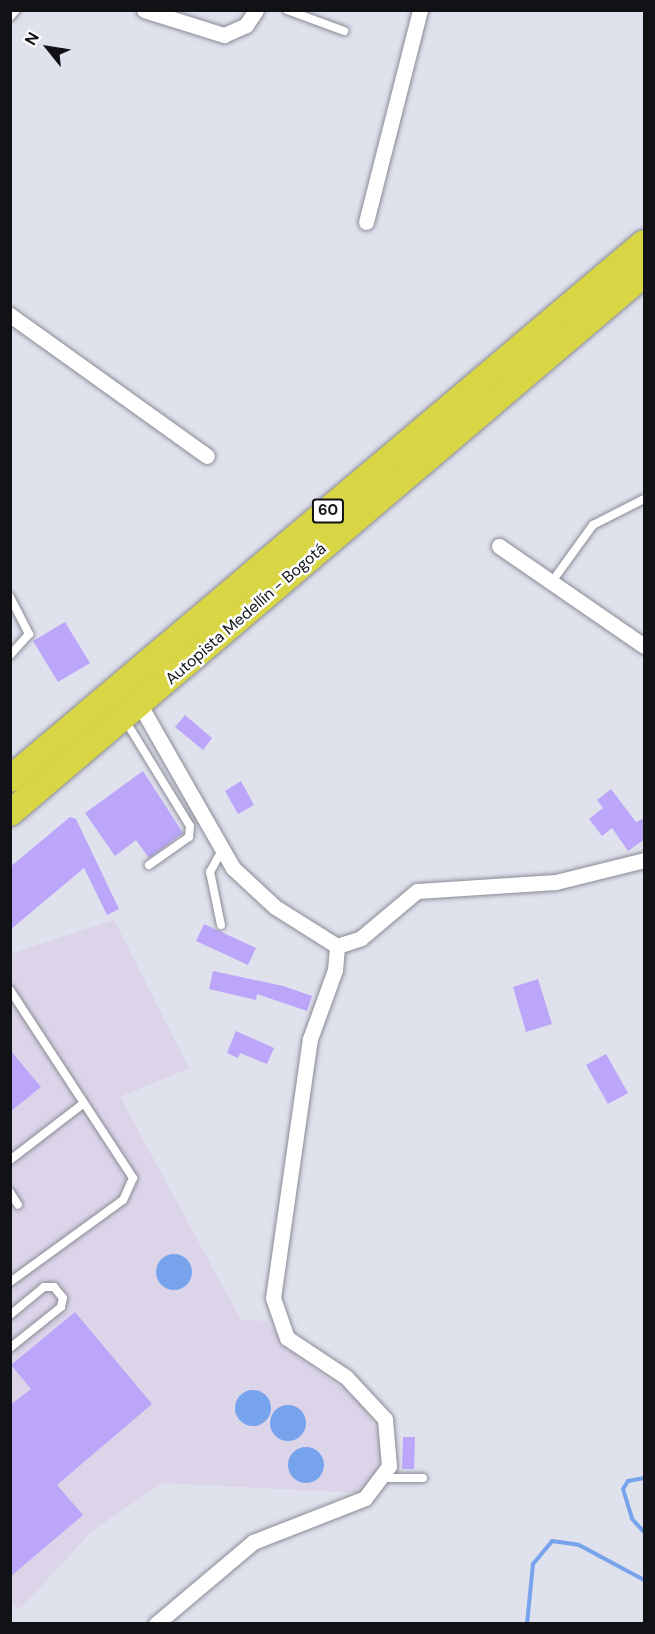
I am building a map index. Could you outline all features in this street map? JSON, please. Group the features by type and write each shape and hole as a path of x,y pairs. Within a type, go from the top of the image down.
{"highway":[{"name":"Autopista Medellín - Bogotá","path":"11,779 645,243"},
{"name":"Autopista Medellín - Bogotá","path":"10,813 132,712 645,274"}],"street":[{"path":"144,10 224,35 246,25 256,10"},
{"path":"366,222 420,10"},
{"path":"10,315 207,456"},
{"path":"499,546 550,585 645,646"},
{"path":"132,712 222,850 250,887 337,946"},
{"path":"337,946 361,938 417,891 556,882 645,860"},
{"path":"156,1623 253,1542 351,1505 384,1478 391,1449 385,1419 346,1377 287,1338 273,1298 310,1039 335,970 337,946"}],"lane":[{"path":"10,17 16,10"},
{"path":"287,10 344,31"},
{"path":"550,585 593,525 645,499"},
{"path":"10,597 29,634 10,655"},
{"path":"132,712 191,832 149,865"},
{"path":"221,925 210,872 222,850"},
{"path":"10,990 133,1178 123,1200 10,1282"},
{"path":"10,1160 84,1103"},
{"path":"10,1192 18,1205"},
{"path":"10,1315 44,1287 54,1287 63,1298 61,1307 10,1348"},
{"path":"384,1478 423,1479"}],"shaded area":[{"path":"114,920 189,1068 120,1097 241,1320 266,1321 296,1356 358,1400 381,1436 379,1473 360,1493 162,1483 92,1531 19,1610 10,1600 10,954"}],"water":[{"path":"174,1254 187,1259 192,1272 187,1285 174,1290 161,1285 156,1272 161,1259"},
{"path":"253,1390 266,1395 271,1408 266,1421 253,1426 240,1421 235,1408 240,1395"},
{"path":"288,1405 301,1410 306,1423 301,1436 288,1441 275,1436 270,1423 275,1410"},
{"path":"306,1447 319,1452 324,1465 319,1478 306,1483 293,1478 288,1465 293,1452"}],"building":[{"path":"65,622 90,663 58,682 33,641"},
{"path":"185,715 212,738 203,750 175,727"},
{"path":"143,771 183,833 149,858 136,840 115,856 85,813"},
{"path":"241,781 254,805 238,814 225,791"},
{"path":"611,789 636,822 645,818 645,839 628,851 612,828 602,836 589,819 603,808 597,800"},
{"path":"70,817 76,819 119,909 107,915 84,868 10,930 10,867"},
{"path":"204,924 256,948 248,965 196,941"},
{"path":"213,971 283,986 312,996 307,1011 257,994 256,1000 209,989"},
{"path":"538,979 552,1024 526,1032 513,987"},
{"path":"236,1031 274,1048 267,1064 240,1053 238,1058 227,1053"},
{"path":"10,1050 41,1087 10,1112"},
{"path":"606,1054 628,1093 608,1104 586,1065"},
{"path":"75,1312 152,1404 57,1485 83,1515 10,1577 10,1405 31,1389 11,1365"},
{"path":"403,1437 415,1437 414,1469 402,1469"}],"waterway":[{"path":"644,1478 628,1481 623,1489 632,1519 644,1532"},
{"path":"527,1624 533,1564 552,1541 579,1545 644,1580"}]}
